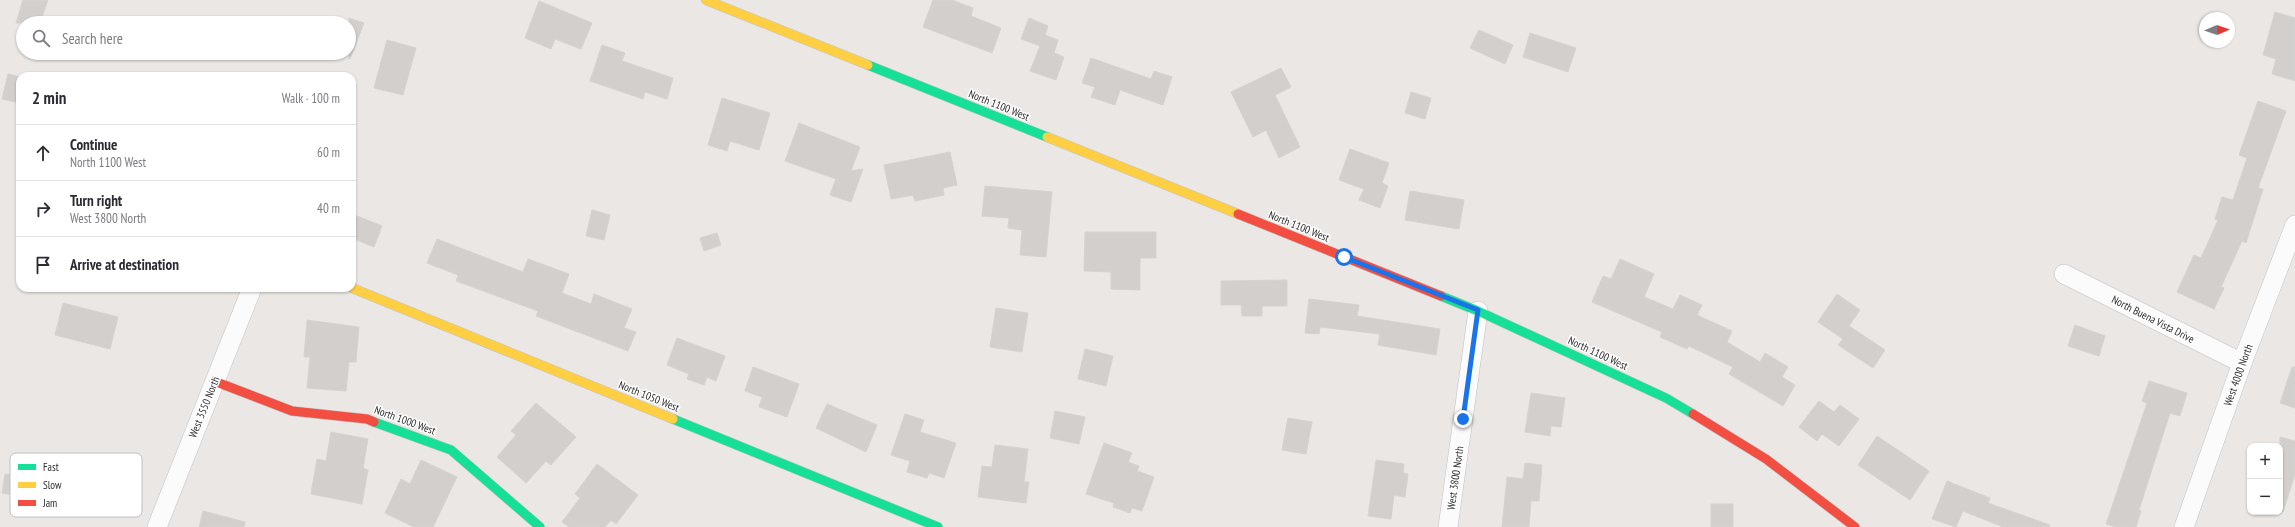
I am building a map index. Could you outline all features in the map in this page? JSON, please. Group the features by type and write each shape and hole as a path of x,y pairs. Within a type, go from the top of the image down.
{"street":[{"name":"North 1100 West","path":"706,0 1478,310 1666,398 1766,459 1855,527"},
{"name":"West 4000 North","path":"2184,527 2242,363 2295,225"},
{"name":"North Buena Vista Drive","path":"2064,274 2242,363"},
{"name":"North 1050 West","path":"356,290 938,527"},
{"name":"West 3550 North","path":"157,527 250,292"},
{"name":"West 3800 North","path":"1448,527 1478,310"},
{"name":"North 1000 West","path":"214,382 292,410 367,419 451,450 540,527"}],"building":[{"path":"23,0 48,0 42,16 18,16"},
{"path":"933,0 952,0 973,8 971,16 1001,28 992,53 923,27"},
{"path":"539,1 592,23 581,49 555,39 551,49 525,38"},
{"path":"2275,12 2295,18 2295,81 2272,74 2276,59 2263,55"},
{"path":"1029,18 1048,26 1045,35 1058,40 1054,53 1064,57 1056,80 1030,71 1040,46 1021,39"},
{"path":"356,20 364,23 356,44"},
{"path":"1479,30 1513,45 1505,64 1470,48"},
{"path":"1530,33 1576,48 1568,72 1523,57"},
{"path":"387,40 416,48 403,95 374,88"},
{"path":"602,45 625,53 622,61 673,78 667,99 645,92 643,99 590,81"},
{"path":"1091,58 1151,79 1154,71 1172,77 1163,105 1120,90 1115,105 1091,97 1095,87 1082,83"},
{"path":"1281,68 1291,87 1275,95 1300,147 1279,158 1266,130 1253,137 1231,92"},
{"path":"8,74 16,76 16,102 2,99"},
{"path":"1411,92 1431,98 1425,119 1405,113"},
{"path":"722,98 770,113 759,150 730,141 727,151 708,145"},
{"path":"2258,101 2286,111 2258,188 2263,189 2246,243 2242,241 2221,287 2224,288 2214,309 2177,292 2194,255 2201,258 2218,220 2215,219 2222,197 2233,200 2247,158 2239,155"},
{"path":"799,123 860,147 851,171 863,169 851,202 830,195 836,179 785,161"},
{"path":"1350,149 1389,163 1382,183 1388,186 1380,208 1359,200 1364,189 1339,180"},
{"path":"950,152 957,185 943,188 944,195 915,201 913,195 891,199 884,165"},
{"path":"985,186 1052,192 1046,257 1020,255 1022,230 1008,228 1009,218 982,216"},
{"path":"1410,191 1464,200 1459,229 1405,220"},
{"path":"592,210 610,215 604,240 586,236"},
{"path":"356,216 382,226 374,247 356,240"},
{"path":"1085,232 1156,232 1156,258 1140,258 1140,290 1111,289 1111,272 1084,271"},
{"path":"717,233 721,245 704,251 700,238"},
{"path":"437,239 523,272 528,259 569,274 562,293 591,304 594,294 632,309 624,328 636,332 628,351 536,316 538,311 456,281 458,275 427,263"},
{"path":"1620,259 1654,274 1644,297 1673,309 1680,295 1702,305 1697,315 1732,331 1727,342 1760,362 1765,353 1788,367 1782,377 1795,385 1783,406 1729,374 1733,367 1689,346 1687,349 1660,337 1662,332 1592,302 1603,276 1611,279"},
{"path":"1287,280 1287,306 1262,306 1262,316 1242,316 1241,305 1221,305 1221,281"},
{"path":"1837,294 1860,310 1849,326 1885,350 1873,368 1838,345 1843,339 1818,322"},
{"path":"1309,299 1359,305 1357,316 1440,329 1436,355 1378,345 1380,334 1320,327 1319,334 1305,333"},
{"path":"63,303 118,317 110,349 55,335"},
{"path":"996,308 1028,313 1022,352 990,347"},
{"path":"307,320 359,327 356,362 349,362 346,391 307,388 310,357 304,357"},
{"path":"2075,325 2105,336 2099,356 2068,346"},
{"path":"677,338 725,356 716,381 707,377 704,385 687,379 689,374 667,365"},
{"path":"1085,349 1113,356 1106,386 1078,379"},
{"path":"753,367 799,384 787,417 759,407 762,397 745,391"},
{"path":"2292,367 2295,367 2295,408 2280,403"},
{"path":"2149,381 2187,393 2180,416 2170,413 2139,510 2141,511 2136,527 2116,527 2106,524 2147,403 2142,401"},
{"path":"1531,393 1565,398 1561,427 1551,426 1550,436 1525,432"},
{"path":"1819,401 1834,412 1840,405 1859,419 1839,446 1822,434 1817,441 1799,427"},
{"path":"536,403 576,437 551,465 546,461 526,483 497,457 516,435 511,431"},
{"path":"827,404 877,425 866,452 816,428"},
{"path":"1055,411 1085,417 1079,444 1050,438"},
{"path":"905,414 924,420 920,432 956,443 944,478 929,473 927,478 907,472 910,461 891,455"},
{"path":"1288,418 1312,422 1306,454 1282,450"},
{"path":"331,432 368,439 363,468 368,470 362,504 311,494 317,459 326,461"},
{"path":"1877,436 1929,471 1910,500 1858,465"},
{"path":"2280,437 2295,441 2295,474 2283,512 2283,443 2280,443"},
{"path":"1104,443 1132,453 1128,462 1139,466 1137,471 1154,477 1142,511 1132,508 1130,513 1113,507 1114,503 1086,494"},
{"path":"995,445 1028,449 1024,482 1029,482 1026,503 978,497 982,466 992,467"},
{"path":"421,460 457,477 433,527 414,527 385,513 401,479 410,484"},
{"path":"1376,460 1404,464 1403,473 1408,474 1405,497 1394,495 1391,519 1368,516"},
{"path":"1525,463 1542,465 1539,501 1531,501 1529,527 1502,527 1507,477 1523,479"},
{"path":"597,464 638,495 616,524 611,520 605,527 569,527 562,522 580,498 575,494"},
{"path":"5,474 10,475 10,494 2,493"},
{"path":"1947,481 1990,498 1988,503 2050,525 2049,527 2003,527 1963,511 1956,527 1932,519"},
{"path":"1711,504 1733,504 1733,527 1711,527"},
{"path":"203,511 245,522 244,527 199,527"}],"traffic: fast":[{"path":"868,65 1047,137"},
{"path":"1441,296 1478,311 1666,398 1693,414"},
{"path":"673,419 938,527"},
{"path":"374,422 451,450 540,527"}],"traffic: slow":[{"path":"706,0 868,65"},
{"path":"1047,137 1238,214"},
{"path":"356,290 673,419"}],"traffic: jam":[{"path":"1238,214 1441,296"},
{"path":"214,381 292,411 367,419 374,422"},
{"path":"1693,414 1766,459 1855,527"}],"route":[{"path":"1344,257 1478,310 1463,419"}]}
